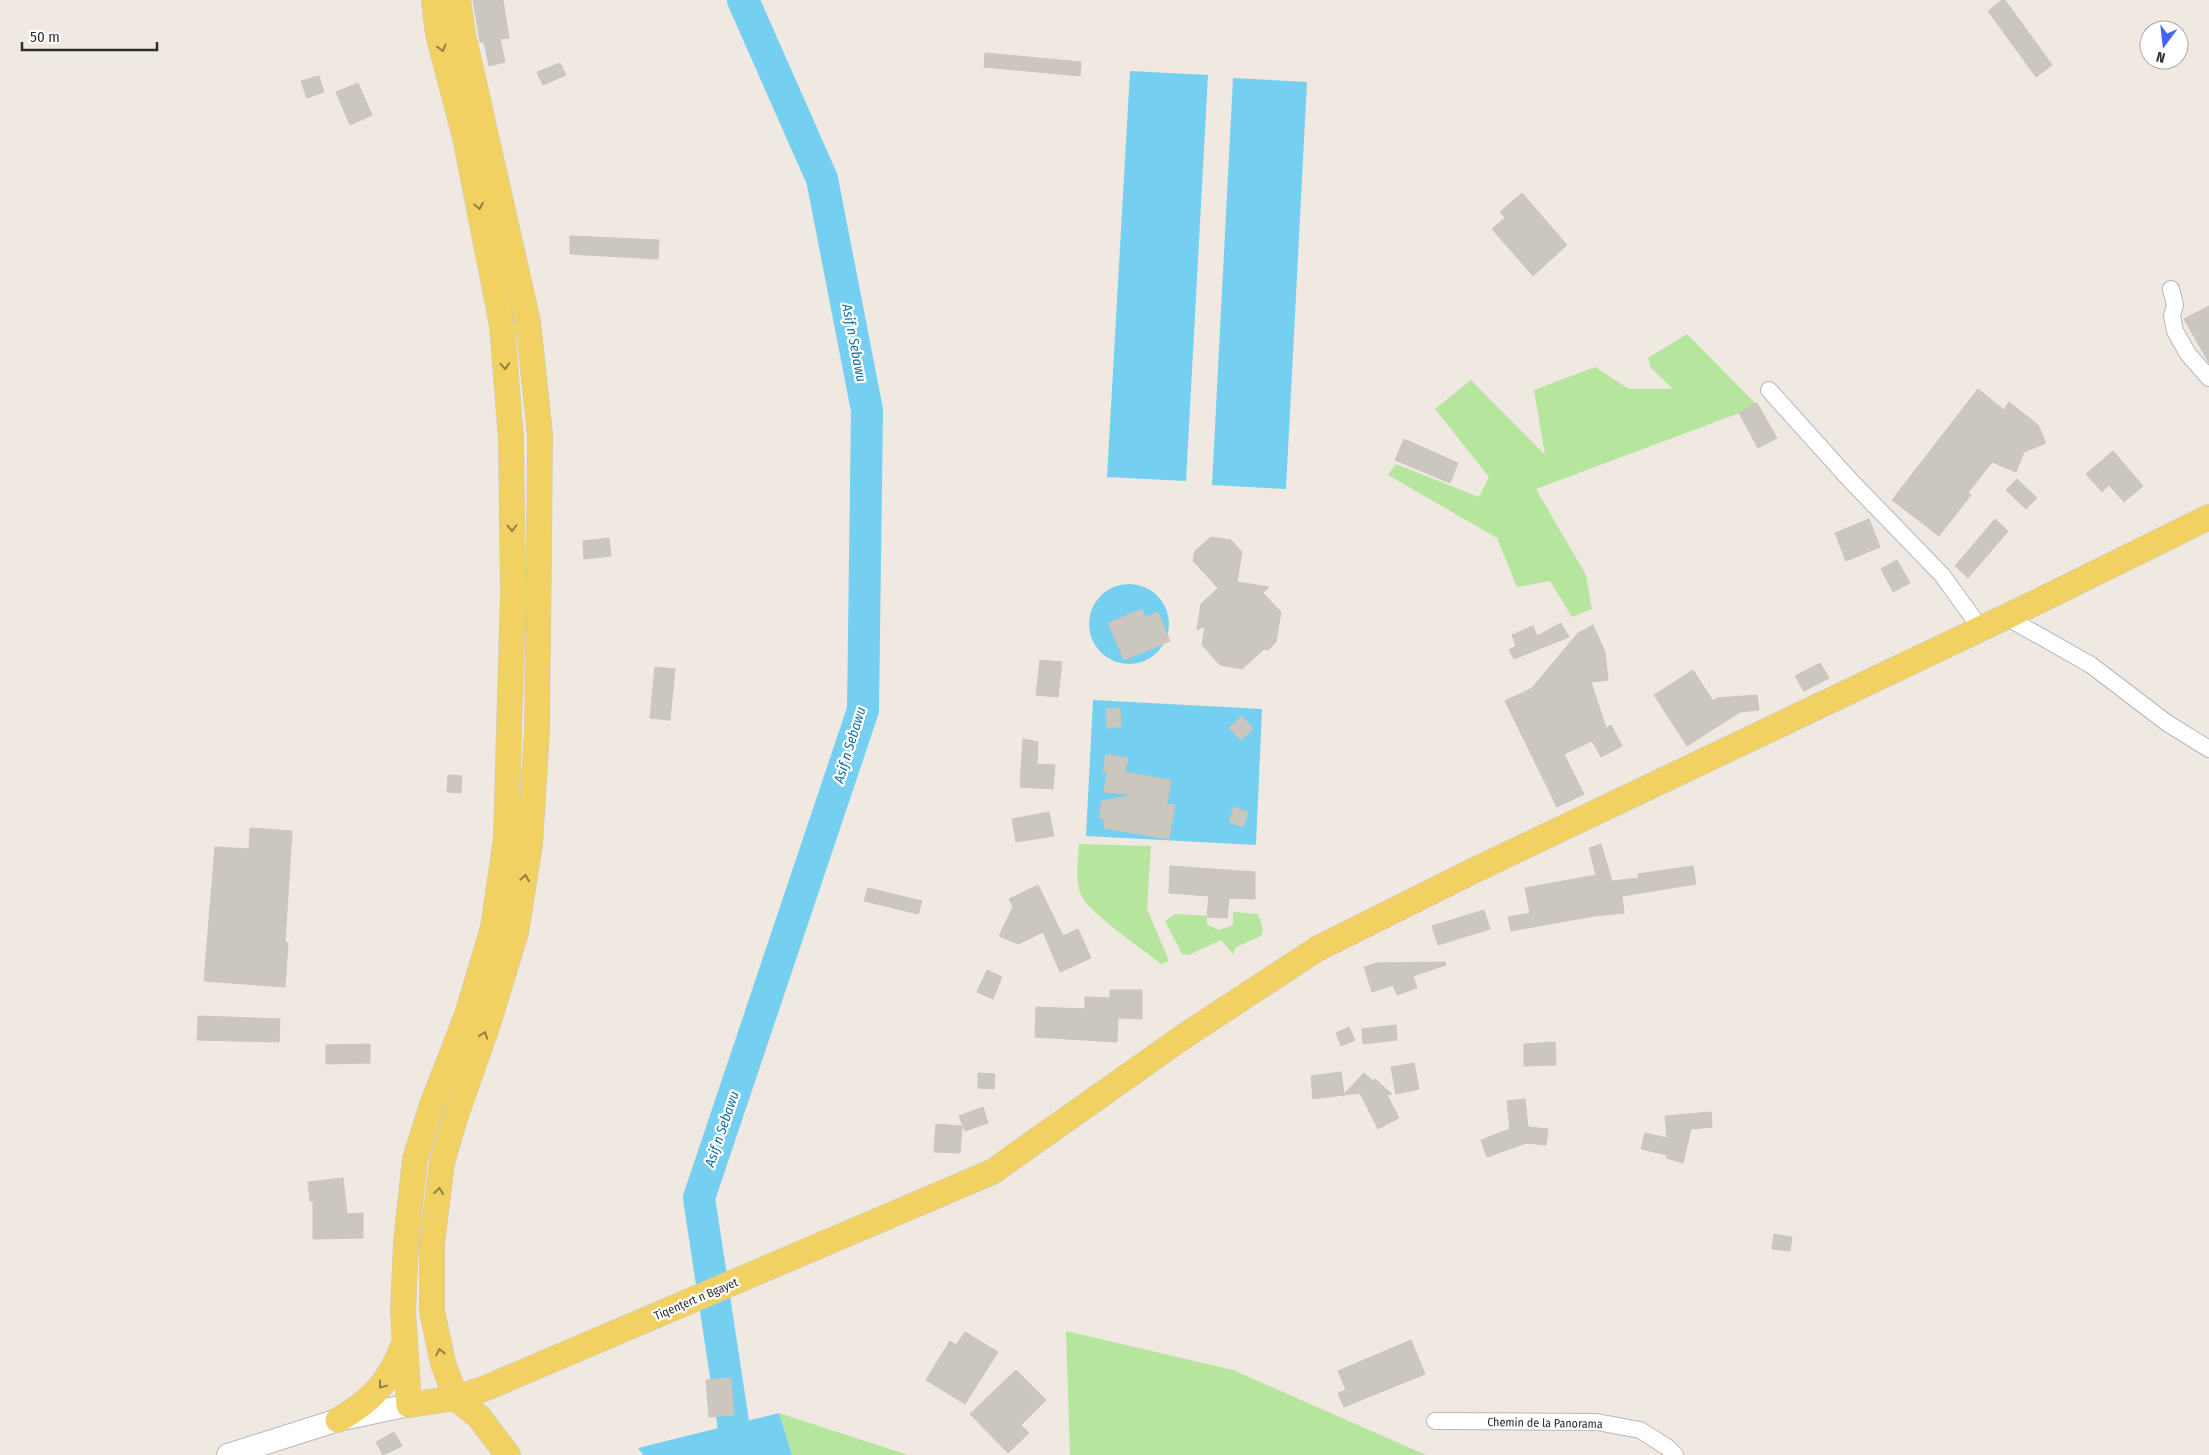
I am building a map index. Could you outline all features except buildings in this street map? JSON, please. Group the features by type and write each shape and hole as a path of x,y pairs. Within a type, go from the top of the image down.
{"main road":[{"path":"228,1455 338,1420 409,1405 403,1311 406,1243 415,1158 432,1105 467,1015 493,928 506,840 513,593 511,439 502,325 465,137 438,34 434,0"},
{"path":"458,0 463,34 528,322 540,445 537,730 530,844 516,932 489,1021 456,1115 442,1162 432,1244 432,1312 443,1363 456,1398 480,1417 508,1455"},
{"name":"Tiqenṭert n Bgayet","path":"409,1405 456,1398 486,1388 992,1172 1183,1037 1317,949 1473,872 2006,617 2209,516"},
{"path":"338,1420 361,1407 380,1389 395,1367 405,1342"}],"street":[{"path":"2171,289 2175,305 2172,316 2175,331 2188,354 2209,378"},
{"path":"1768,390 1850,480 1942,575 1981,629"},
{"path":"2006,617 2091,665 2167,723 2209,749"},
{"name":"Chemin de la Panorama","path":"1435,1421 1597,1422 1640,1430 1667,1447 1675,1455"}],"green space":[{"path":"1687,334 1758,406 1536,489 1586,575 1592,609 1572,617 1550,581 1517,587 1497,538 1388,475 1396,464 1479,497 1489,477 1435,409 1471,380 1545,455 1534,390 1595,367 1629,389 1673,389 1651,368 1648,358"},
{"path":"1079,844 1151,846 1147,909 1169,961 1161,964 1106,922 1087,904 1082,897 1078,884"},
{"path":"1233,912 1258,914 1263,929 1261,936 1236,947 1233,954 1221,940 1189,955 1182,954 1165,921 1175,914 1207,916 1207,925 1219,930 1233,925"},
{"path":"1066,1331 1233,1370 1426,1455 1070,1455"},
{"path":"779,1413 908,1455 792,1455"}],"water":[{"path":"1130,71 1208,75 1186,481 1107,477"},
{"path":"1233,78 1307,82 1286,489 1212,485"},
{"path":"1129,584 1144,587 1157,596 1166,609 1169,624 1166,639 1157,652 1144,661 1129,664 1114,661 1101,652 1092,639 1089,624 1092,609 1101,596 1114,587"},
{"path":"1093,700 1262,709 1256,845 1086,836"},
{"path":"779,1413 792,1455 643,1455 638,1448"}],"waterway":[{"name":"Asif n Sebawu","path":"738,1455 699,1198 863,710 867,410 822,179 743,0"}]}
